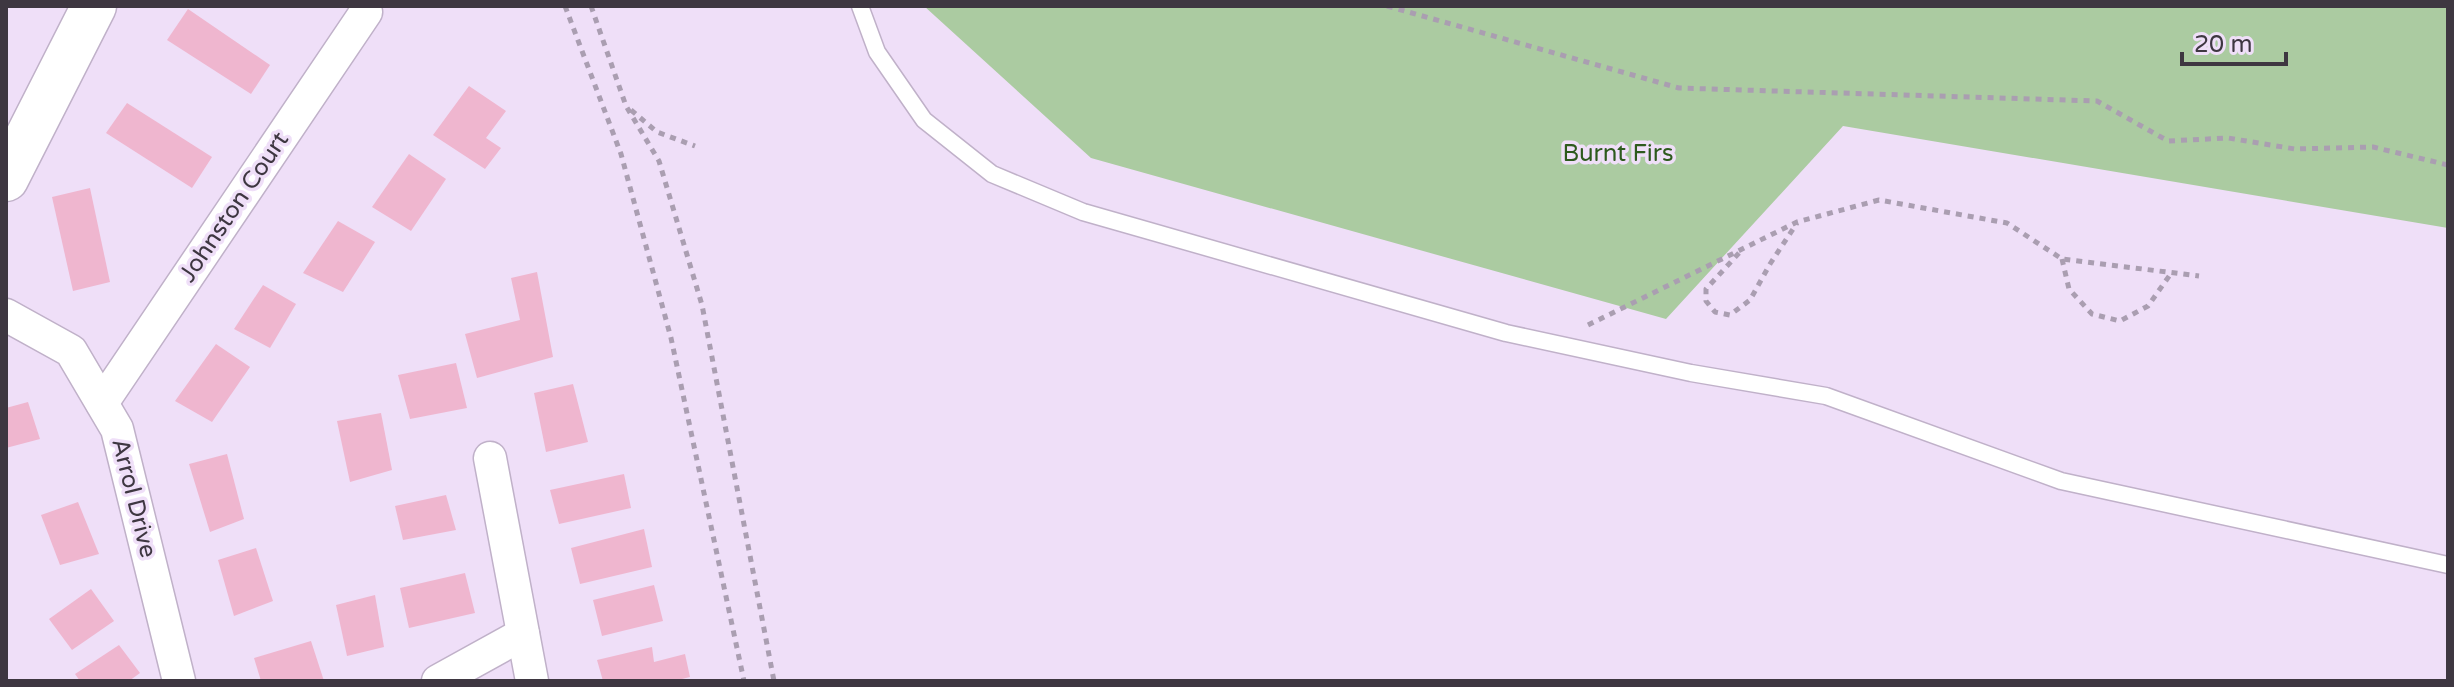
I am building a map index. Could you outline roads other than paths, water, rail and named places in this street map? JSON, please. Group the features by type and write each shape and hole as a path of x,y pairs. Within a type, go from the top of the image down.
{"street":[{"path":"6,179 94,6"},
{"name":"Johnston Court","path":"102,403 366,12"},
{"name":"Arrol Drive","path":"6,315 71,351 117,429 179,681"},
{"path":"490,458 532,681"},
{"path":"438,681 523,634"}],"lane":[{"path":"860,6 877,52 924,120 992,174 1083,212 1490,328 1691,373 1826,396 2061,481 2448,565"}],"park label":[{"name":"Burnt Firs","path":"1618,153"}]}
